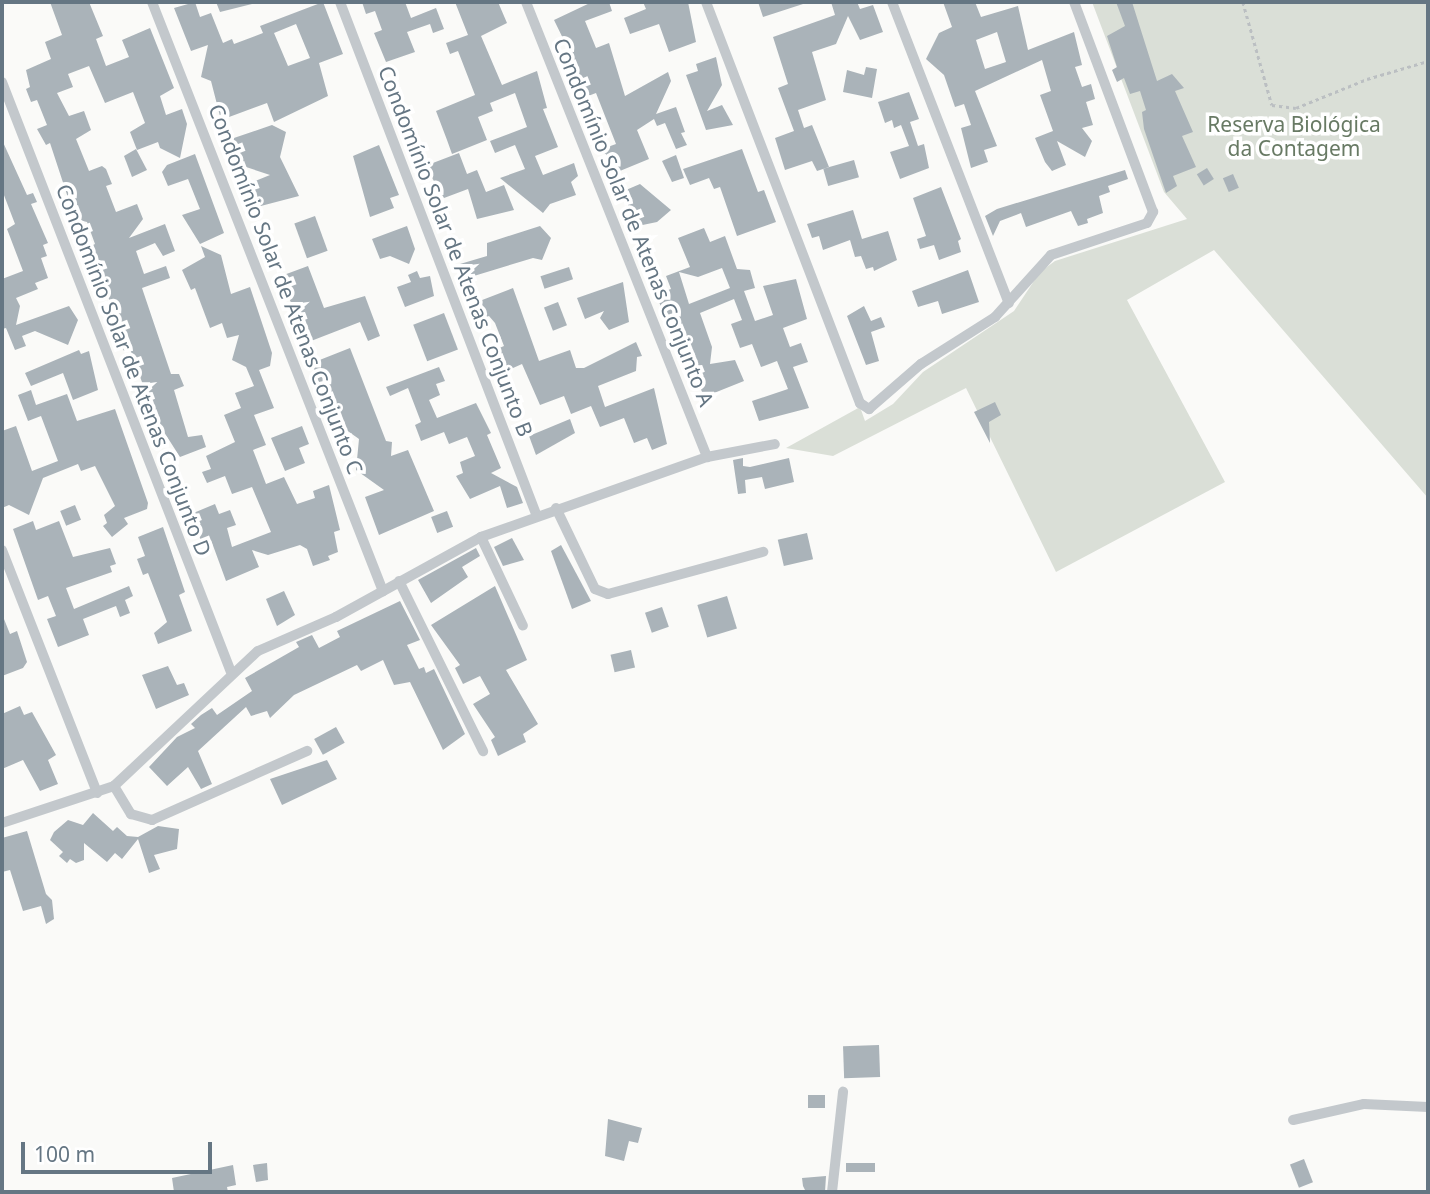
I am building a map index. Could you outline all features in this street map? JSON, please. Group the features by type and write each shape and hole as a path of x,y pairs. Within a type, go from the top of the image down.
{"street":[{"name":"Condomínio Solar de Atenas Conjunto C","path":"152,2 383,591"},
{"name":"Condomínio Solar de Atenas Conjunto B","path":"340,2 536,514"},
{"name":"Condomínio Solar de Atenas Conjunto A","path":"526,2 707,457"},
{"path":"706,2 860,403 869,409 879,405 921,364 995,317 1051,255 1147,223 1153,212 1074,2"},
{"path":"892,2 1009,303"},
{"name":"Condomínio Solar de Atenas Conjunto D","path":"2,82 231,672"},
{"path":"2,823 114,786 231,672 258,651 383,591 481,537 536,514 707,457 775,444"},
{"path":"556,508 595,589 608,594 763,552"},
{"path":"481,537 523,626"},
{"path":"2,550 97,793"},
{"path":"399,581 483,751"},
{"path":"114,786 131,814 152,820 307,751"},
{"path":"832,1192 844,1092"},
{"path":"1293,1120 1364,1104 1428,1107"}],"path":[{"path":"1243,2 1272,105 1296,108 1367,79 1428,61"}],"green space":[{"name":"Reserva Biológica da Contagem","path":"1092,2 1428,2 1428,498 1214,250 1127,300 1225,482 1056,572 966,388 833,456 786,448 860,407 865,421 893,404 923,372 1014,311 1040,272 1055,261 1187,219 1164,192"}],"building":[{"path":"50,2 89,2 103,36 96,39 106,66 129,57 122,40 150,28 174,88 160,96 166,115 182,109 187,124 180,158 160,148 158,142 137,150 130,132 145,123 133,92 105,103 89,66 68,74 73,87 57,93 69,116 84,111 91,130 76,139 89,171 102,166 106,169 112,184 106,186 116,212 137,204 143,219 129,238 165,224 175,251 163,256 155,243 136,251 144,274 166,266 170,278 142,288 171,374 179,374 184,386 174,390 188,437 202,435 206,447 180,457 155,418 130,349 124,351 118,336 124,334 87,248 95,244 87,222 75,219 50,143 46,145 37,129 47,125 37,100 31,102 26,89 30,87 26,70 51,59 45,42 62,35"},
{"path":"195,2 200,17 211,13 223,43 232,39 234,44 263,33 260,26 323,2 343,54 319,63 328,96 274,122 267,103 221,120 211,81 201,77 208,45 191,51 174,8","holes":["296,24 310,58 288,66 274,33"]},
{"path":"216,2 256,2 256,3 220,12"},
{"path":"362,2 405,2 411,18 436,8 444,29 433,33 430,24 407,32 415,52 386,62 374,33 382,30 375,11 366,14"},
{"path":"455,2 498,2 507,23 481,36 502,85 537,71 547,108 543,109 558,147 535,156 543,175 574,163 578,176 571,182 576,195 550,204 543,213 500,178 525,169 515,145 495,153 490,141 527,127 515,93 490,103 493,111 478,117 487,140 452,154 436,111 475,95 458,51 450,54 446,43 468,35"},
{"path":"592,2 609,2 612,11 585,21 596,48 609,43 625,96 668,72 671,81 656,114 676,107 685,132 681,133 687,145 676,149 665,123 657,126 654,119 637,130 649,159 615,173 602,149 616,144 596,93 588,96 585,88 577,89 568,64 574,61 554,20"},
{"path":"643,2 688,2 696,42 669,52 659,24 630,34 624,18 646,9"},
{"path":"758,2 802,2 803,4 763,17"},
{"path":"831,2 857,2 860,9 873,5 883,32 860,40 848,16 836,44 812,52 826,100 798,110 804,128 812,125 829,167 817,171 812,161 785,170 775,138 794,131 778,88 788,84 773,37 835,15"},
{"path":"943,2 975,2 981,17 1018,6 1028,50 1074,32 1082,65 1075,67 1082,87 1091,84 1095,99 1086,102 1093,125 1082,128 1092,141 1085,157 1057,141 1066,165 1052,171 1045,162 1035,138 1053,131 1040,95 1051,91 1042,60 975,91 997,146 984,150 988,162 971,168 961,128 971,125 964,104 955,107 944,75 926,59 939,33 952,27","holes":["997,32 1006,62 985,69 976,40"]},
{"path":"1116,2 1132,2 1157,81 1172,74 1184,88 1175,91 1193,132 1182,136 1196,167 1173,176 1177,186 1166,193 1144,129 1142,112 1146,110 1140,91 1130,94 1124,78 1117,82 1112,70 1117,67 1107,36 1125,26"},
{"path":"716,57 722,85 707,111 722,105 733,125 706,130 686,75 698,71 696,64"},
{"path":"866,67 877,69 872,98 843,92 847,70 864,75"},
{"path":"909,92 919,119 910,122 918,146 924,144 929,168 900,179 890,152 909,146 901,125 894,128 892,120 885,123 878,102"},
{"path":"272,125 286,132 280,157 299,196 257,207 248,184 270,175 237,164 228,140"},
{"path":"2,140 27,195 33,193 37,202 31,204 48,243 43,245 47,256 41,258 48,278 35,283 38,289 16,298 20,306 16,325 69,306 78,320 68,345 35,331 22,336 26,346 15,350 6,328 2,329 2,279 23,271 7,229 15,224 2,190"},
{"path":"379,145 399,195 390,198 394,208 370,217 353,156"},
{"path":"136,149 147,170 132,177 124,156"},
{"path":"742,149 758,192 764,190 776,222 737,236 720,187 714,189 709,178 690,185 683,169"},
{"path":"459,153 467,174 477,170 486,192 504,185 514,210 477,219 468,189 444,198 425,166"},
{"path":"195,154 224,233 200,244 182,215 200,209 188,179 168,186 162,172 167,165"},
{"path":"676,155 684,178 672,182 662,161"},
{"path":"854,160 859,177 828,186 823,169"},
{"path":"1207,168 1214,179 1204,185 1197,174"},
{"path":"1125,170 1128,179 1108,186 1110,192 1099,196 1103,213 1087,219 1088,223 1078,226 1071,211 1026,227 1021,213 1000,221 993,236 985,216 997,209"},
{"path":"1233,174 1239,188 1229,192 1223,178"},
{"path":"640,184 671,210 657,222 628,228 623,215 629,212 626,190"},
{"path":"941,187 961,239 958,241 961,252 939,260 934,245 920,249 917,239 926,236 913,198"},
{"path":"853,210 862,239 888,231 897,260 874,271 873,267 866,269 861,256 855,257 850,240 823,250 819,236 812,238 807,224"},
{"path":"315,216 328,251 307,258 294,224"},
{"path":"407,226 415,249 409,264 390,256 380,259 372,239"},
{"path":"540,226 551,238 542,260 533,258 464,279 460,264 487,256 487,243"},
{"path":"704,228 710,242 725,236 737,269 750,270 755,288 744,291 755,321 773,315 763,286 796,279 807,319 783,328 790,347 801,343 808,362 793,367 809,408 759,421 752,401 788,389 777,361 761,367 752,344 740,348 731,324 742,320 734,299 700,313 712,347 710,364 735,360 744,381 704,397 689,359 681,359 656,294 671,289 666,276 690,267 678,238","holes":["722,268 730,288 689,304 679,272 698,277"]},
{"path":"201,246 221,255 231,294 250,287 272,353 270,366 259,370 274,408 254,415 266,445 253,450 266,484 284,477 297,504 315,498 313,491 329,485 340,530 334,532 338,552 328,556 330,560 313,566 307,549 300,545 268,555 252,550 259,567 226,581 211,540 202,544 191,514 215,504 219,514 230,510 236,525 227,528 232,547 271,532 252,487 232,494 225,476 207,483 202,472 211,469 206,456 235,442 224,415 241,408 235,393 254,386 246,367 232,360 239,335 227,338 222,323 210,328 195,288 191,290 182,270 205,257"},
{"path":"308,266 324,308 365,296 380,336 368,341 360,322 311,341 305,329 295,333 291,321 297,319 281,276"},
{"path":"569,267 573,279 544,289 540,276"},
{"path":"968,270 979,302 942,314 938,301 918,307 912,291"},
{"path":"417,271 420,278 430,276 434,296 405,307 397,287 411,282 408,275"},
{"path":"623,282 629,322 609,330 600,318 604,311 585,319 577,298"},
{"path":"513,288 539,361 570,350 576,368 584,368 636,342 642,356 637,357 636,371 598,386 605,407 654,388 667,444 652,450 647,438 634,443 624,418 600,427 591,406 571,414 564,396 540,405 522,364 506,371 497,349 504,346 495,323 489,316 483,318 477,302"},
{"path":"558,302 567,325 553,331 544,307"},
{"path":"864,306 871,321 881,317 885,327 871,332 879,361 866,365 847,316"},
{"path":"444,313 458,349 427,361 413,325"},
{"path":"350,348 386,441 392,442 391,456 408,450 434,511 379,535 365,497 384,490 356,470 359,439 345,429 330,397 325,399 312,363"},
{"path":"79,350 81,354 89,351 98,390 73,400 63,373 31,386 25,373"},
{"path":"439,367 445,381 436,384 440,395 429,400 437,418 476,403 491,433 487,435 501,468 491,473 517,487 523,503 507,508 500,486 470,499 456,476 463,473 460,462 475,456 467,437 449,444 444,432 421,441 415,425 421,422 408,388 390,396 386,387"},
{"path":"31,390 36,405 67,394 77,421 115,409 148,503 147,509 124,518 128,524 112,537 103,526 107,523 104,515 115,506 95,466 81,471 78,464 43,478 29,515 9,505 2,508 2,431 16,426 32,471 58,461 41,416 28,421 18,395"},
{"path":"995,402 1001,415 989,422 990,443 974,412"},
{"path":"570,419 575,433 536,455 529,436"},
{"path":"302,426 309,444 299,448 305,463 285,471 271,438"},
{"path":"743,458 743,466 750,467 789,458 794,482 765,489 762,477 745,480 746,493 738,494 733,460"},
{"path":"75,505 81,520 66,526 60,511"},
{"path":"447,511 453,527 437,533 431,517"},
{"path":"33,521 36,530 59,521 73,557 110,548 116,564 110,566 112,572 66,588 74,609 129,586 133,596 125,600 130,613 120,617 116,606 83,619 89,635 58,647 47,619 56,616 48,596 38,600 13,529"},
{"path":"163,527 185,592 179,595 192,631 158,644 154,633 167,622 148,573 143,575 137,559 145,556 138,537"},
{"path":"807,533 813,559 784,566 778,540"},
{"path":"512,538 524,560 503,566 494,547"},
{"path":"561,545 591,601 572,609 551,551"},
{"path":"476,548 480,556 462,567 468,577 431,603 418,580"},
{"path":"495,586 527,660 506,670 538,724 523,734 526,742 498,756 491,740 495,737 473,704 490,694 480,676 463,684 455,668 460,665 431,625"},
{"path":"284,591 295,615 277,626 266,599"},
{"path":"727,596 737,629 707,638 697,605"},
{"path":"400,601 420,640 407,645 419,669 424,667 426,673 434,669 465,734 443,750 410,682 394,685 383,660 361,671 357,665 294,695 270,718 267,711 251,716 246,707 198,751 212,784 201,789 188,767 167,786 149,767 177,737 195,728 191,724 201,715 212,708 217,715 252,691 245,678 299,647 296,642 312,635 319,648 340,637 337,631"},
{"path":"662,607 669,627 652,633 645,613"},
{"path":"2,614 10,634 17,631 27,662 23,668 2,676"},
{"path":"631,650 635,668 615,672 611,655"},
{"path":"168,666 177,685 184,683 189,695 156,709 142,675"},
{"path":"20,706 24,715 32,712 56,755 48,760 58,784 40,791 23,760 2,769 2,714"},
{"path":"336,727 345,743 323,755 314,739"},
{"path":"327,760 337,779 282,805 270,779"},
{"path":"93,813 113,831 117,827 127,836 138,837 158,826 179,829 177,849 154,855 160,869 149,873 138,839 122,859 115,853 107,862 84,843 84,860 76,863 70,859 67,863 59,856 63,852 50,840 54,832 68,820 83,825"},
{"path":"27,831 46,894 52,900 54,919 46,924 41,906 23,911 10,870 2,872 2,838"},
{"path":"879,1045 880,1077 844,1078 843,1046"},
{"path":"808,1095 825,1095 825,1108 808,1108"},
{"path":"608,1119 642,1128 638,1143 629,1141 624,1161 605,1156"},
{"path":"1304,1159 1313,1182 1299,1188 1290,1164"},
{"path":"267,1163 268,1180 256,1182 253,1165"},
{"path":"846,1163 875,1163 875,1172 846,1172"},
{"path":"233,1165 236,1185 227,1187 228,1192 174,1192 172,1178"},
{"path":"826,1176 825,1192 806,1192 802,1178"}]}
